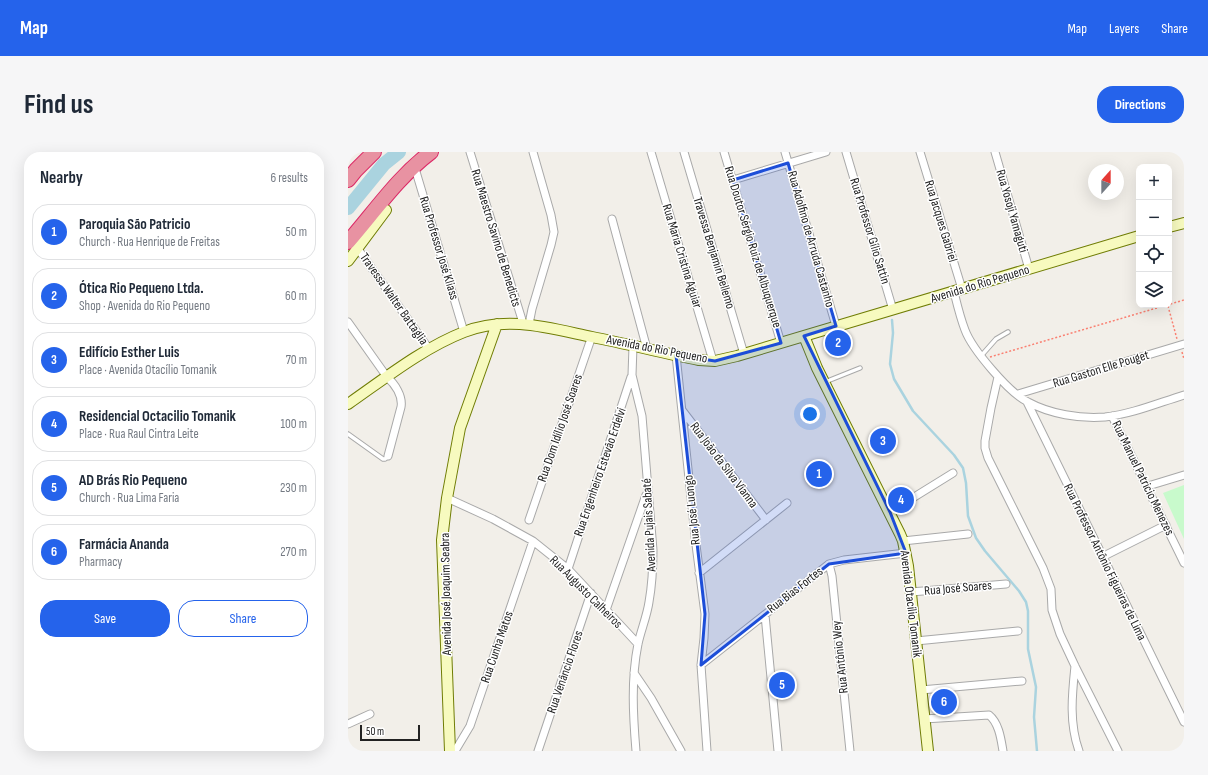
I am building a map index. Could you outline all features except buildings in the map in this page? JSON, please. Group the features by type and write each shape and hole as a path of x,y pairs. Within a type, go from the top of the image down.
{"highway":[{"path":"348,180 374,152"},
{"path":"353,246 395,185 414,165 430,152"},
{"path":"386,210 395,185"}],"main road":[{"path":"348,261 353,246 386,210"},
{"path":"1172,227 1184,223"},
{"name":"Avenida do Rio Pequeno","path":"348,404 429,349 464,332 497,324 510,322 544,326 699,360 713,361 744,354 1136,237"},
{"name":"Avenida José Joaquim Seabra","path":"450,751 442,540 447,498 460,428 497,324"},
{"name":"Avenida Otacílio Tomanik","path":"804,336 824,382 890,512 903,541 911,592 928,751"}],"street":[{"name":"Rua Maestro Savino de Benedicts","path":"470,152 526,324"},
{"path":"526,324 552,245 554,232 551,215 533,152"},
{"name":"Rua Maria Cristina Aguiar","path":"651,152 713,361"},
{"name":"Travessa Benjamin Bellemo","path":"684,152 744,354"},
{"name":"Rua Doutor Sérgio Ruiz de Albuquerque","path":"724,152 781,343"},
{"name":"Rua Adolfino de Arruda Castanho","path":"785,152 836,326"},
{"path":"733,180 826,152"},
{"name":"Rua Professor Gílio Sattin","path":"846,152 893,310"},
{"name":"Rua Jacques Gabriel","path":"920,152 958,290 965,331 982,358 998,377 1027,402"},
{"name":"Rua Yosoji Yamaguti","path":"994,152 1029,269"},
{"name":"Rua Professor José Kliass","path":"414,165 464,332"},
{"path":"612,219 647,349"},
{"name":"Travessa Walter Battaglia","path":"353,246 429,349"},
{"path":"348,322 387,377 393,382 401,403 388,456"},
{"name":"Rua Dom Idílio José Soares","path":"529,520 592,336"},
{"name":"Rua Gaston Elle Pouget","path":"1018,394 1182,344"},
{"name":"Avenida Pujais Sabaté","path":"633,346 632,375 642,416 653,550 653,572 649,604 638,644 634,673 633,717 636,751"},
{"name":"Rua José Luongo","path":"676,355 699,573 705,614 701,665 707,751"},
{"name":"Rua Engenheiro Estevão Erdelvi","path":"568,569 632,375"},
{"path":"998,377 991,408 985,448 988,458 1043,568 1051,589 1052,610 1060,634 1118,751"},
{"path":"1027,402 1045,409 1078,417 1112,416 1125,414 1184,395"},
{"name":"Rua Professor Antônio Figueiras de Lima","path":"1027,402 1184,722"},
{"name":"Rua João da Silva Vianna","path":"682,410 766,520"},
{"name":"Rua Manuel Patricio Menezes","path":"1112,416 1148,486 1184,562"},
{"path":"890,512 953,473"},
{"path":"1148,486 1184,475"},
{"path":"606,610 648,492"},
{"name":"Rua Augusto Calheiros","path":"447,498 493,519 533,541 568,569 638,644"},
{"path":"699,573 787,503"},
{"path":"1102,556 1166,525"},
{"path":"903,541 968,534"},
{"name":"Rua Cunha Matos","path":"455,751 470,726 533,541"},
{"name":"Rua Bias Fortes","path":"701,665 829,564 844,560 906,553"},
{"name":"Rua Antônio Wey","path":"829,564 832,576 850,751"},
{"name":"Rua José Soares","path":"911,592 1006,584"},
{"name":"Rua Venâncio Flores","path":"538,751 591,594"},
{"path":"765,615 778,751"},
{"path":"916,641 1018,631"},
{"path":"1075,666 1071,701 1075,742 1079,751"},
{"path":"634,673 681,751"},
{"path":"921,690 1022,681"},
{"path":"348,724 370,714"},
{"path":"924,719 988,715 996,726 1001,739 1003,751"}],"lane":[{"path":"982,358 996,340 1008,332"},
{"path":"824,382 860,368"},
{"path":"348,434 383,459 388,456"}],"path":[{"path":"1172,304 1184,300"},
{"path":"982,358 1157,308"},
{"path":"1169,308 1182,344"}],"highlighted area":[{"path":"788,163 836,326 804,336 890,512 906,553 829,564 701,665 705,614 676,355 715,361 781,343 733,180"}],"green space":[{"path":"1184,485 1184,539 1163,493"}],"waterway":[{"path":"348,208 384,164 399,152"},
{"path":"892,320 893,333 890,364 894,379 913,411 954,455 963,468 966,483 968,516 976,538 985,551 1019,591 1026,602 1028,611 1028,649 1036,687 1034,717 1037,751"}],"place":[{"name":"Ótica Rio Pequeno Ltda.","path":"838,343"},
{"name":"Edifício Esther Luis","path":"883,441"},
{"name":"Paroquia São Patricio","path":"819,474"},
{"name":"Residencial Octacilio Tomanik","path":"901,500"},
{"name":"AD Brás Rio Pequeno","path":"782,685"},
{"name":"Farmácia Ananda","path":"944,702"}]}
